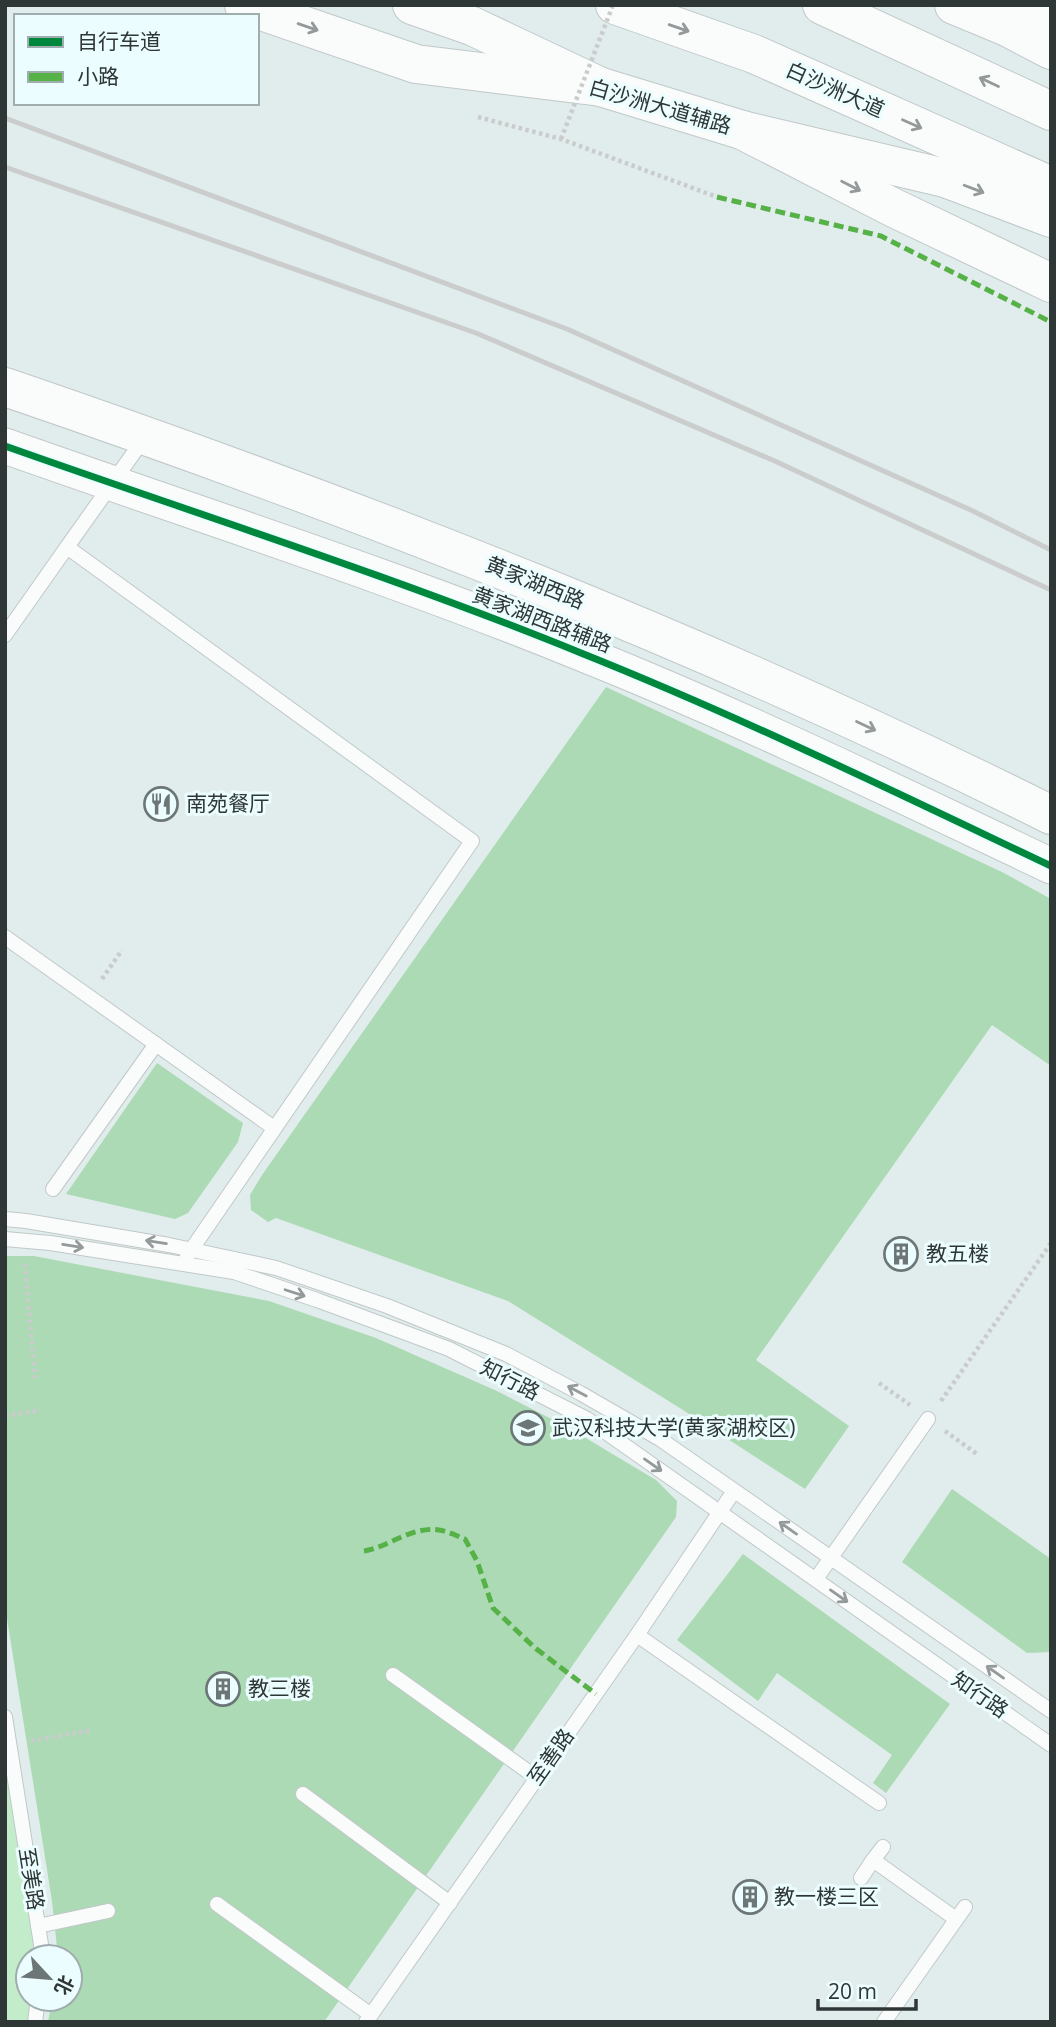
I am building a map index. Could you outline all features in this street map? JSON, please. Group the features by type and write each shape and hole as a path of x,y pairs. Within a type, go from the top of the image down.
{"main road":[{"name":"白沙洲大道辅路","path":"244,5 416,64 601,87 742,130 894,208 1051,283"},
{"path":"412,5 472,26"},
{"path":"432,5 601,87"},
{"name":"白沙洲大道","path":"614,5 754,54 1051,186"},
{"path":"822,5 1051,111"},
{"path":"954,5 1007,27 1051,50"},
{"path":"1018,5 1051,19"},
{"path":"742,130 945,178 1051,218"},
{"name":"黄家湖西路","path":"5,367 233,445 647,603 880,705 1051,790"},
{"name":"黄家湖西路","path":"5,387 337,505 571,597 775,684 1051,816"}],"street":[{"name":"黄家湖西路辅路","path":"5,446 242,527 580,652 786,739 1051,866"}],"lane":[{"path":"5,635 146,436"},
{"path":"67,547 472,841 183,1263"},
{"path":"7,941 274,1128"},
{"path":"53,1189 156,1044"},
{"name":"知行路","path":"5,1219 192,1250 276,1269 387,1306 506,1354 660,1439 1051,1711"},
{"name":"知行路","path":"5,1239 234,1272 449,1349 587,1419 1049,1740"},
{"path":"816,1579 928,1419"},
{"name":"至善路","path":"369,2018 637,1635 734,1491"},
{"path":"637,1635 879,1803"},
{"path":"393,1675 537,1778"},
{"name":"至美路","path":"5,1717 41,1943"},
{"path":"303,1794 450,1903"},
{"path":"862,1878 883,1847"},
{"path":"873,1860 961,1913 884,2022"},
{"path":"217,1904 369,2018"},
{"path":"38,1926 108,1911"}],"path":[{"path":"561,139 614,5"},
{"path":"478,117 561,139 717,197"},
{"path":"89,997 122,950"},
{"path":"22,1241 35,1378"},
{"path":"928,1419 1051,1243"},
{"path":"879,1383 977,1454"},
{"path":"5,1416 40,1410"},
{"path":"10,1745 92,1730"}],"green space":[{"path":"606,687 1004,873 1051,899 1051,1066 992,1025 756,1360 849,1426 805,1489 508,1301 276,1218 268,1222 251,1210 250,1195 262,1175"},
{"path":"157,1063 243,1123 238,1142 188,1213 175,1219 66,1194"},
{"path":"5,1256 34,1256 269,1301 376,1338 497,1391 569,1428 656,1480 677,1501 676,1517 324,2022 48,2022 50,2013 84,2013 84,1943 56,1943 5,1606"},
{"path":"952,1489 1051,1559 1051,1652 1027,1653 902,1562"},
{"path":"743,1554 950,1704 886,1793 873,1783 892,1755 777,1673 758,1701 677,1640"},
{"path":"5,1717 41,1943 14,1943 14,2013 36,2013 35,2022 5,2022"}],"railway":[{"path":"5,118 567,329 973,511 1051,550"},
{"path":"5,167 476,333 777,462 1051,590"}],"marked path":[{"path":"717,197 881,236 1051,322"},
{"path":"364,1551 419,1531 442,1531 465,1539 477,1561 493,1608 535,1648 596,1694"}],"cycle path":[{"path":"5,446 366,572 641,677 759,729 1051,866"}],"place":[{"name":"南苑餐厅","path":"161,804"},
{"name":"教五楼","path":"901,1254"},
{"name":"武汉科技大学(黄家湖校区)","path":"528,1428"},
{"name":"教三楼","path":"223,1689"},
{"name":"教一楼三区","path":"750,1897"}]}
